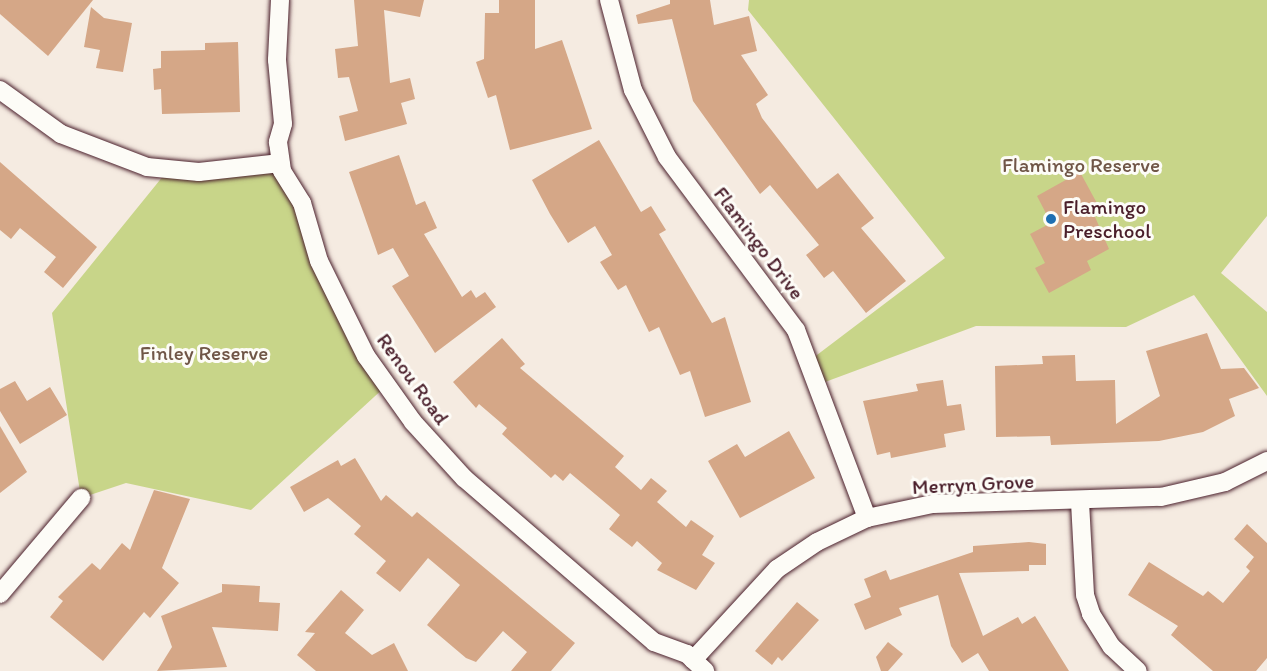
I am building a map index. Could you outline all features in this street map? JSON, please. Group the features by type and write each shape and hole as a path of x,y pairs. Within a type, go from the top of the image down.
{"street":[{"name":"Renou Road","path":"280,0 281,164 302,203 319,261 349,325 413,422 486,498 654,642 699,665"},
{"name":"Flamingo Drive","path":"609,0 626,70 654,133 796,330 867,518"},
{"path":"0,90 61,134 147,167 200,172 281,164"},
{"name":"Merryn Grove","path":"699,665 777,569 817,542 867,518 933,504 1161,497 1225,482 1267,462"},
{"path":"0,594 81,498"},
{"path":"1080,501 1085,595 1091,614 1112,647 1138,671"}],"green space":[{"name":"Flamingo Reserve","path":"749,0 1267,0 1267,216 1221,273 1267,312 1267,396 1194,295 1126,327 976,326 817,385 809,361 945,258 748,10"},
{"name":"Finley Reserve","path":"281,163 386,386 251,510 126,483 81,498 52,313 168,170"}],"building":[{"path":"0,0 93,0 48,56 0,14"},
{"path":"354,0 424,0 420,17 384,10 390,83 410,78 415,99 401,103 407,124 345,141 339,116 358,111 349,77 338,78 335,49 358,46"},
{"path":"499,0 535,0 535,49 562,40 592,129 510,150 496,95 488,98 476,62 484,59 485,13 499,13"},
{"path":"670,0 710,0 714,25 749,16 757,51 741,55 768,95 756,104 762,118 817,189 838,173 874,218 861,228 906,281 866,313 833,271 824,278 806,255 819,245 770,185 760,194 693,101 672,19 638,24 636,15 670,4"},
{"path":"91,7 104,18 132,23 123,72 96,68 100,50 84,47"},
{"path":"238,42 240,112 162,114 161,89 154,90 153,69 161,68 161,51 205,50 205,43"},
{"path":"599,140 641,212 651,206 666,230 659,234 712,323 725,317 751,402 705,417 690,371 680,375 659,327 649,332 626,285 618,290 600,262 612,255 595,226 568,243 550,214 532,180"},
{"path":"399,155 416,205 425,201 437,228 424,234 462,297 471,290 476,298 485,292 496,307 435,353 392,286 409,276 393,248 378,255 349,172"},
{"path":"0,162 97,247 63,288 44,272 56,257 20,228 11,239 0,230"},
{"path":"1080,172 1099,207 1092,210 1109,249 1087,261 1091,270 1049,293 1035,268 1045,263 1030,234 1051,223 1037,196"},
{"path":"1207,333 1221,369 1244,368 1259,388 1229,399 1235,416 1203,432 1159,441 1051,445 1050,436 996,437 995,366 1043,364 1042,356 1075,355 1076,381 1115,380 1116,424 1160,396 1146,351"},
{"path":"502,338 525,364 520,368 624,456 615,467 641,490 651,478 667,491 657,502 686,527 691,520 714,536 702,555 715,563 696,590 657,570 662,563 637,541 632,547 609,529 620,515 570,473 563,481 555,474 551,478 502,434 507,428 479,404 476,408 453,382"},
{"path":"943,380 947,406 961,404 965,430 944,434 946,447 891,458 890,452 877,455 863,401 918,391 916,384"},
{"path":"15,381 27,401 50,387 67,415 20,444 0,411 0,389"},
{"path":"0,426 27,472 0,493"},
{"path":"789,431 815,478 740,518 708,461 737,444 745,457"},
{"path":"355,458 381,501 386,495 412,517 417,512 575,643 551,671 511,671 527,652 503,631 476,662 466,658 427,625 460,585 428,558 400,592 376,573 386,561 354,534 361,526 328,498 304,512 290,487 338,460 341,466"},
{"path":"154,490 190,499 162,568 179,583 150,618 144,612 103,661 50,617 63,601 58,597 92,563 100,570 122,543 130,550"},
{"path":"1247,524 1267,543 1267,658 1256,671 1213,671 1171,635 1178,626 1128,595 1149,562 1203,596 1208,591 1223,603 1250,571 1246,567 1254,557 1234,539"},
{"path":"1029,542 1046,544 1046,565 1029,565 1029,571 959,573 983,636 1018,617 1022,624 1035,616 1069,671 989,671 978,653 962,663 951,646 938,595 899,608 902,615 865,630 854,604 871,597 864,579 886,570 890,580 973,552 973,546"},
{"path":"222,584 260,586 259,602 280,603 278,631 212,627 227,667 157,671 172,647 161,616 222,592"},
{"path":"341,590 364,610 345,633 372,655 394,643 408,671 316,671 297,655 315,633 305,632"},
{"path":"797,602 819,620 782,661 778,657 772,665 755,651"},
{"path":"888,642 903,654 888,671 881,671 876,657"}],"place":[{"name":"Flamingo Preschool","path":"1051,219"}]}
